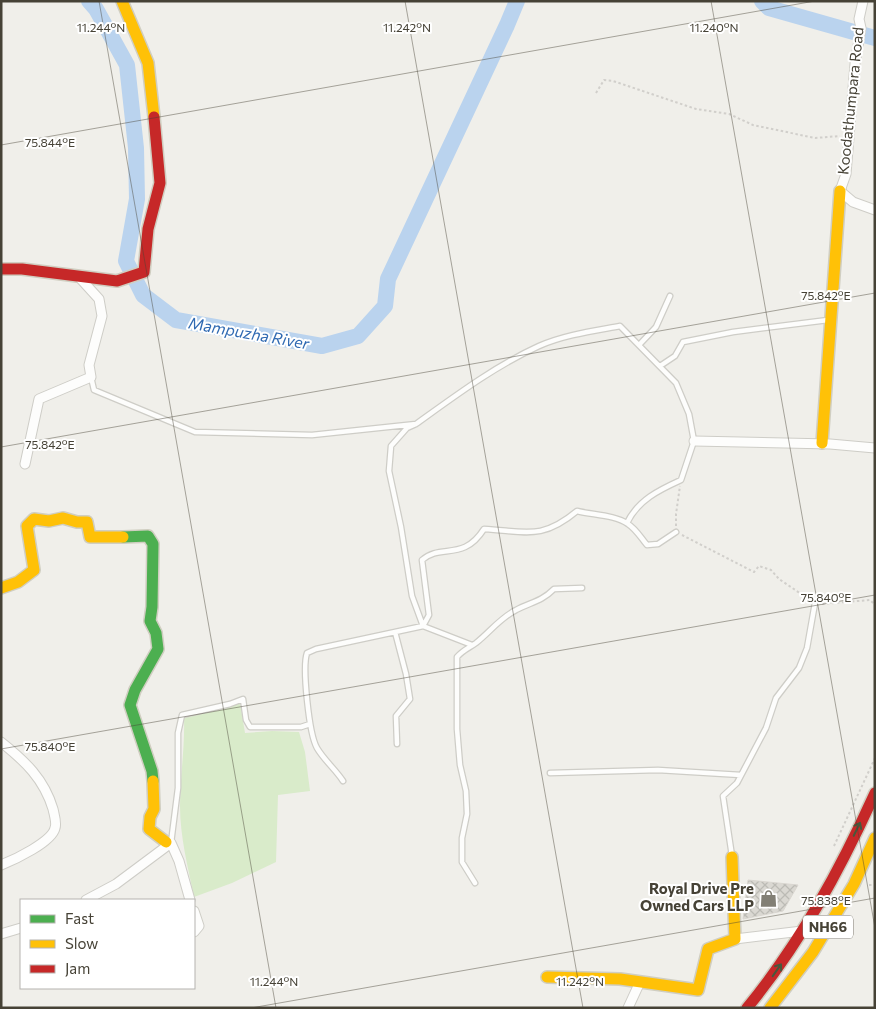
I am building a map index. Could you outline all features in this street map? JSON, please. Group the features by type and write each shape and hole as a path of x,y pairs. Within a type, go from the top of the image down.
{"main road":[{"path":"1,269 22,269 116,281 144,272 148,229 160,183 158,150 148,63 122,1"},
{"path":"822,443 840,191"},
{"path":"1,588 18,582 34,570 27,526 34,519 49,522 63,518 77,522 87,522 90,537 148,536 153,544 150,621 156,633 158,649 135,690 130,705 152,772 154,809 150,817 149,829 168,843"},
{"name":"NH66","path":"747,1008 805,930 834,878 875,793"},
{"name":"NH66","path":"770,1008 813,952 854,884 875,838"},
{"path":"546,977 620,979 698,990 708,948 735,939 732,857"}],"street":[{"name":"Koodathumpara Road","path":"863,1 859,19 861,28 855,64 846,174 840,191 852,202 875,210"},
{"path":"25,464 39,399 91,376 89,365 102,316 99,299 79,277"},
{"path":"694,441 822,443 875,448"},
{"path":"1,742 31,769 42,783 54,814 56,828 39,845 1,865"},
{"path":"88,899 116,884 168,843 179,861 190,899"},
{"path":"195,913 199,926 195,931"},
{"path":"1,934 20,928"},
{"path":"735,939 805,930"},
{"path":"628,1008 640,982"}],"lane":[{"path":"639,345 656,327 670,296"},
{"path":"660,366 675,356 683,342 733,332 831,319"},
{"path":"423,626 412,596 401,527 389,471 391,446 406,428 416,424 471,384 539,346 583,332 620,326 676,384 689,414 694,441 681,480 656,492 633,511 627,523"},
{"path":"91,376 94,390 195,432 312,435 416,424"},
{"path":"423,626 429,615 422,560 428,556 467,547 477,540 484,529 536,533 565,522 577,511 627,523 637,531 646,545 658,544 676,532"},
{"path":"475,883 462,862 466,791 460,766 457,729 456,678 458,657 462,651 472,645 506,615 518,608 545,598 554,589 582,588"},
{"path":"732,857 722,796 737,783 766,728 776,698 799,668 807,648 815,603"},
{"path":"343,781 316,748 310,724 304,660 307,653 316,649 423,626 472,645"},
{"path":"394,632 406,674 410,699 396,716 397,744"},
{"path":"168,843 178,788 178,733 182,715 230,704 243,698 246,720 250,727 294,728 310,724"},
{"path":"550,773 658,770 741,775"}],"path":[{"path":"596,93 604,80 613,81 696,109 729,114 752,125 815,138 850,135"},
{"path":"681,480 676,514 676,532 754,572 759,566 771,570 779,579 815,603 870,600 875,605"},
{"path":"833,851 875,758"}],"green space":[{"path":"240,703 245,733 299,732 305,752 310,791 278,795 276,862 232,883 194,897 180,818 184,718 225,709"}],"building":[{"name":"Royal Drive Pre Owned Cars LLP","path":"748,880 798,885 783,911 743,919"}],"waterway":[{"name":"Mampuzha River","path":"89,1 96,9 127,65 136,148 137,199 126,261 143,295 176,320 322,346 358,336 385,306 388,279 517,1"},
{"name":"Mampuzha River","path":"762,1 769,8 875,38"}],"traffic: fast":[{"path":"123,537 148,536 153,544 150,621 156,633 158,649 135,690 130,705 152,771 153,781"}],"traffic: slow":[{"path":"122,1 148,63 154,117"},
{"path":"822,443 840,191"},
{"path":"1,588 18,582 34,570 27,526 34,519 49,521 63,518 77,522 87,522 90,537 123,537"},
{"path":"153,781 154,809 150,817 149,829 166,842"},
{"path":"770,1008 813,952 854,884 875,838"},
{"path":"547,977 620,979 698,990 708,949 735,939 732,857"}],"traffic: jam":[{"path":"1,269 22,269 117,281 144,272 148,229 160,183 154,117"},
{"path":"747,1008 785,957 818,905 848,850 875,793"}],"place":[{"name":"Royal Drive Pre Owned Cars LLP","path":"768,898"}]}
